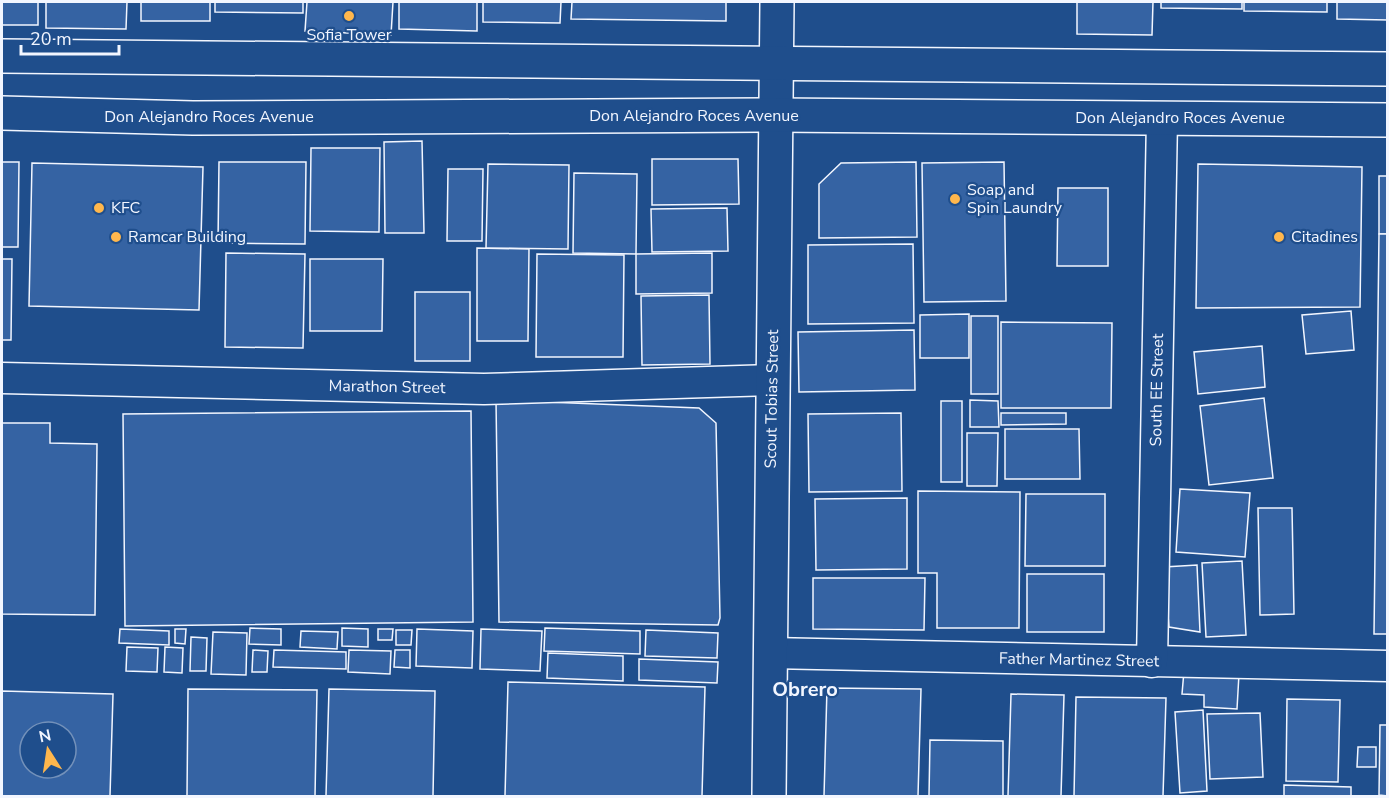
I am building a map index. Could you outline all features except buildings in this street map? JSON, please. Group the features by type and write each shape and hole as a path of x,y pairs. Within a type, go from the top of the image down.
{"main road":[{"name":"Scout Tobias Street","path":"769,796 777,2"},
{"path":"2,56 1388,69"},
{"name":"Don Alejandro Roces Avenue","path":"2,114 193,118 775,115 1388,120"}],"street":[{"name":"South EE Street","path":"1152,662 1162,118"},
{"name":"Marathon Street","path":"2,378 484,389 772,380"},
{"name":"Father Martinez Street","path":"770,653 1388,666"}],"place":[{"name":"Sofia Tower","path":"349,16"},
{"name":"Soap and Spin Laundry","path":"955,199"},
{"name":"KFC","path":"99,208"},
{"name":"Ramcar Building","path":"116,237"},
{"name":"Citadines","path":"1279,237"}],"district":[{"name":"Obrero","path":"805,689"}]}
